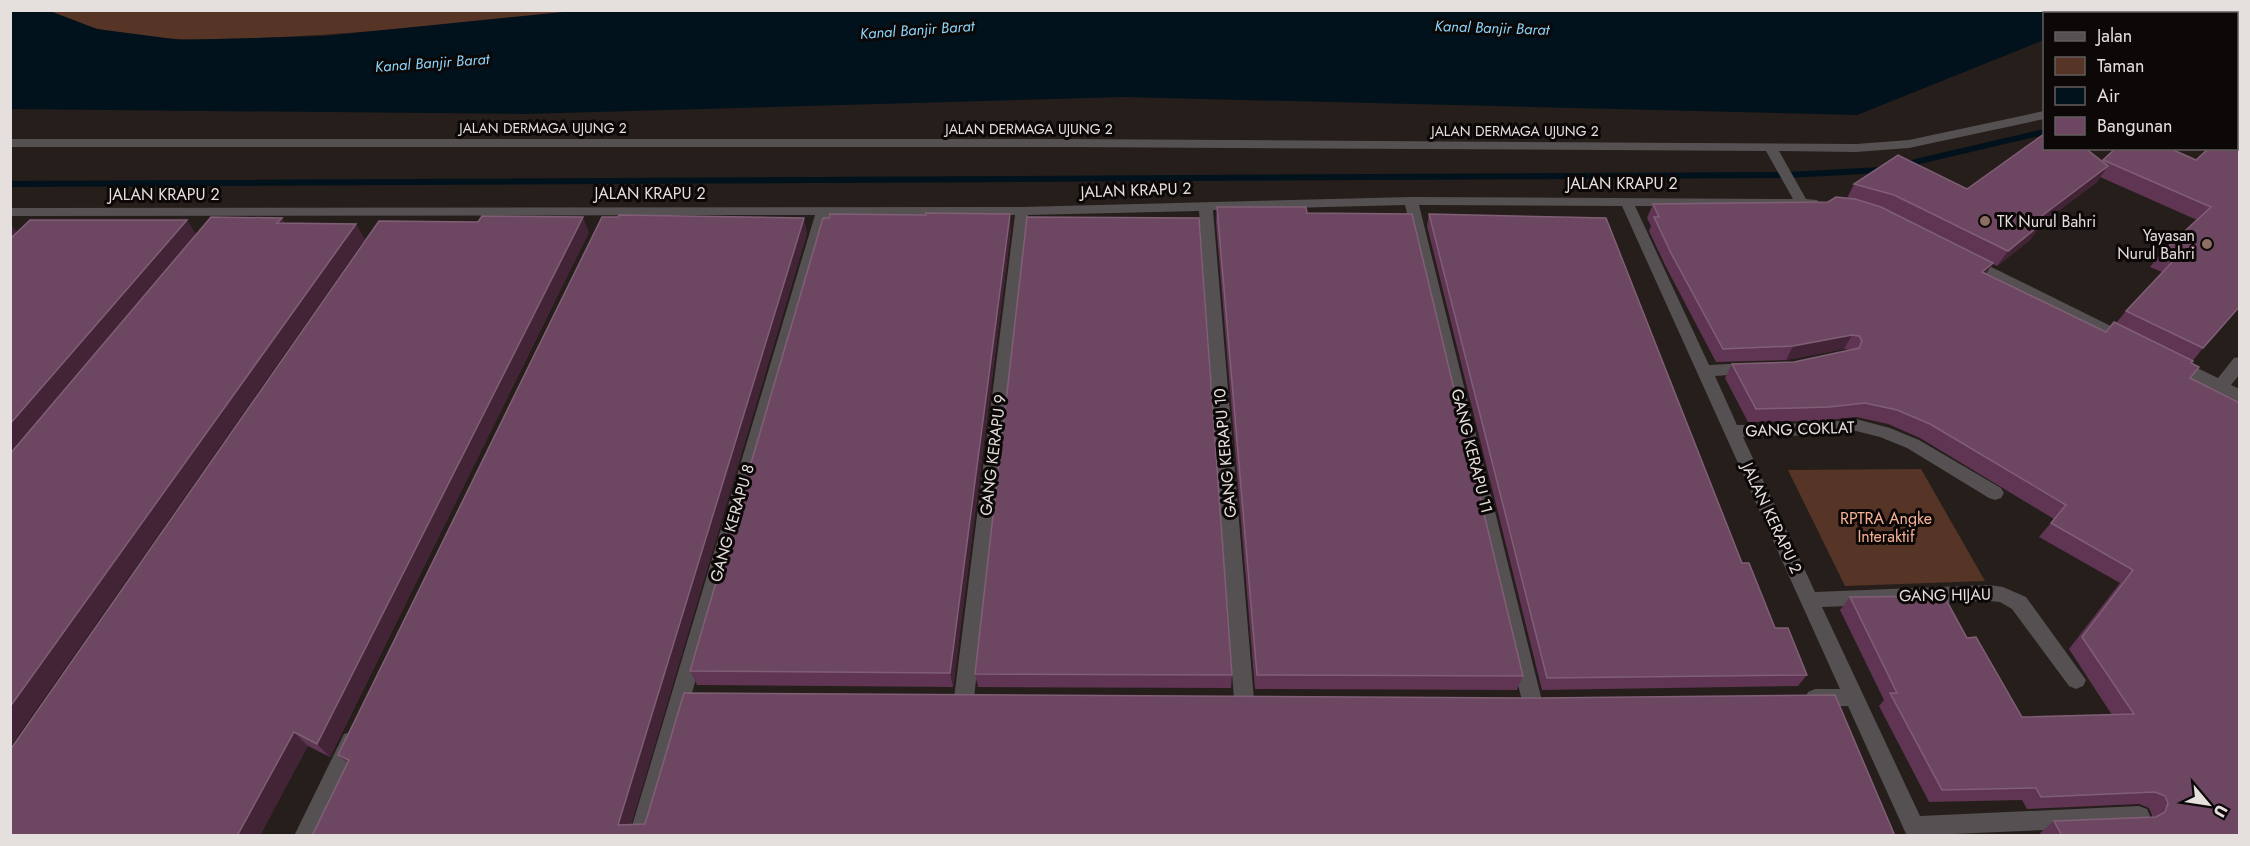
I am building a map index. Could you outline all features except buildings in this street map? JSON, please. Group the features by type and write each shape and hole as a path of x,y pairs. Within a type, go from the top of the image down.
{"street":[{"name":"JALAN DERMAGA UJUNG 2","path":"10,143 1082,143 1773,152 1909,144 2043,115"},
{"path":"1773,152 1799,198"},
{"name":"JALAN KRAPU 2","path":"10,212 1022,211 1411,201 1799,198 1831,204"},
{"name":"GANG KERAPU 11","path":"1411,201 1532,701"},
{"name":"JALAN KERAPU 2","path":"1626,201 1916,831"},
{"name":"GANG KERAPU 10","path":"1206,206 1244,700"},
{"name":"GANG KERAPU 8","path":"640,836 824,210"},
{"path":"598,232 608,211"},
{"name":"GANG KERAPU 9","path":"964,699 1022,211"},
{"path":"40,227 54,212"},
{"path":"213,230 228,212"},
{"path":"381,231 394,212"},
{"path":"1953,253 2134,344"},
{"path":"2156,355 2240,396"},
{"path":"2220,387 2240,362"},
{"path":"1705,371 1763,369"},
{"name":"GANG COKLAT","path":"1732,431 1821,429 1856,425 1884,432 1913,444 1995,493"},
{"name":"GANG HIJAU","path":"1809,600 2003,594 2019,603 2076,680"},
{"path":"681,696 705,696"},
{"path":"1794,698 1853,697"},
{"path":"940,698 987,699"},
{"path":"1221,700 1267,700"},
{"path":"1509,701 1556,701"},
{"path":"305,836 358,728"},
{"path":"1916,831 2139,816"}],"green space":[{"path":"50,11 583,11 341,34 180,39 126,35 74,22"},
{"name":"RPTRA Angke Interaktif","path":"1921,469 1985,581 1845,586 1788,470"}],"water":[{"name":"Kanal Banjir Barat","path":"11,10 50,11 97,29 181,40 325,36 583,10 2120,11 2043,12 2043,40 1857,115 1124,97 524,114 11,109"}],"waterway":[{"path":"10,184 1788,175 1881,170 2043,132"}],"place":[{"name":"TK Nurul Bahri","path":"1985,221"},
{"name":"Yayasan Nurul Bahri","path":"2207,244"}]}
